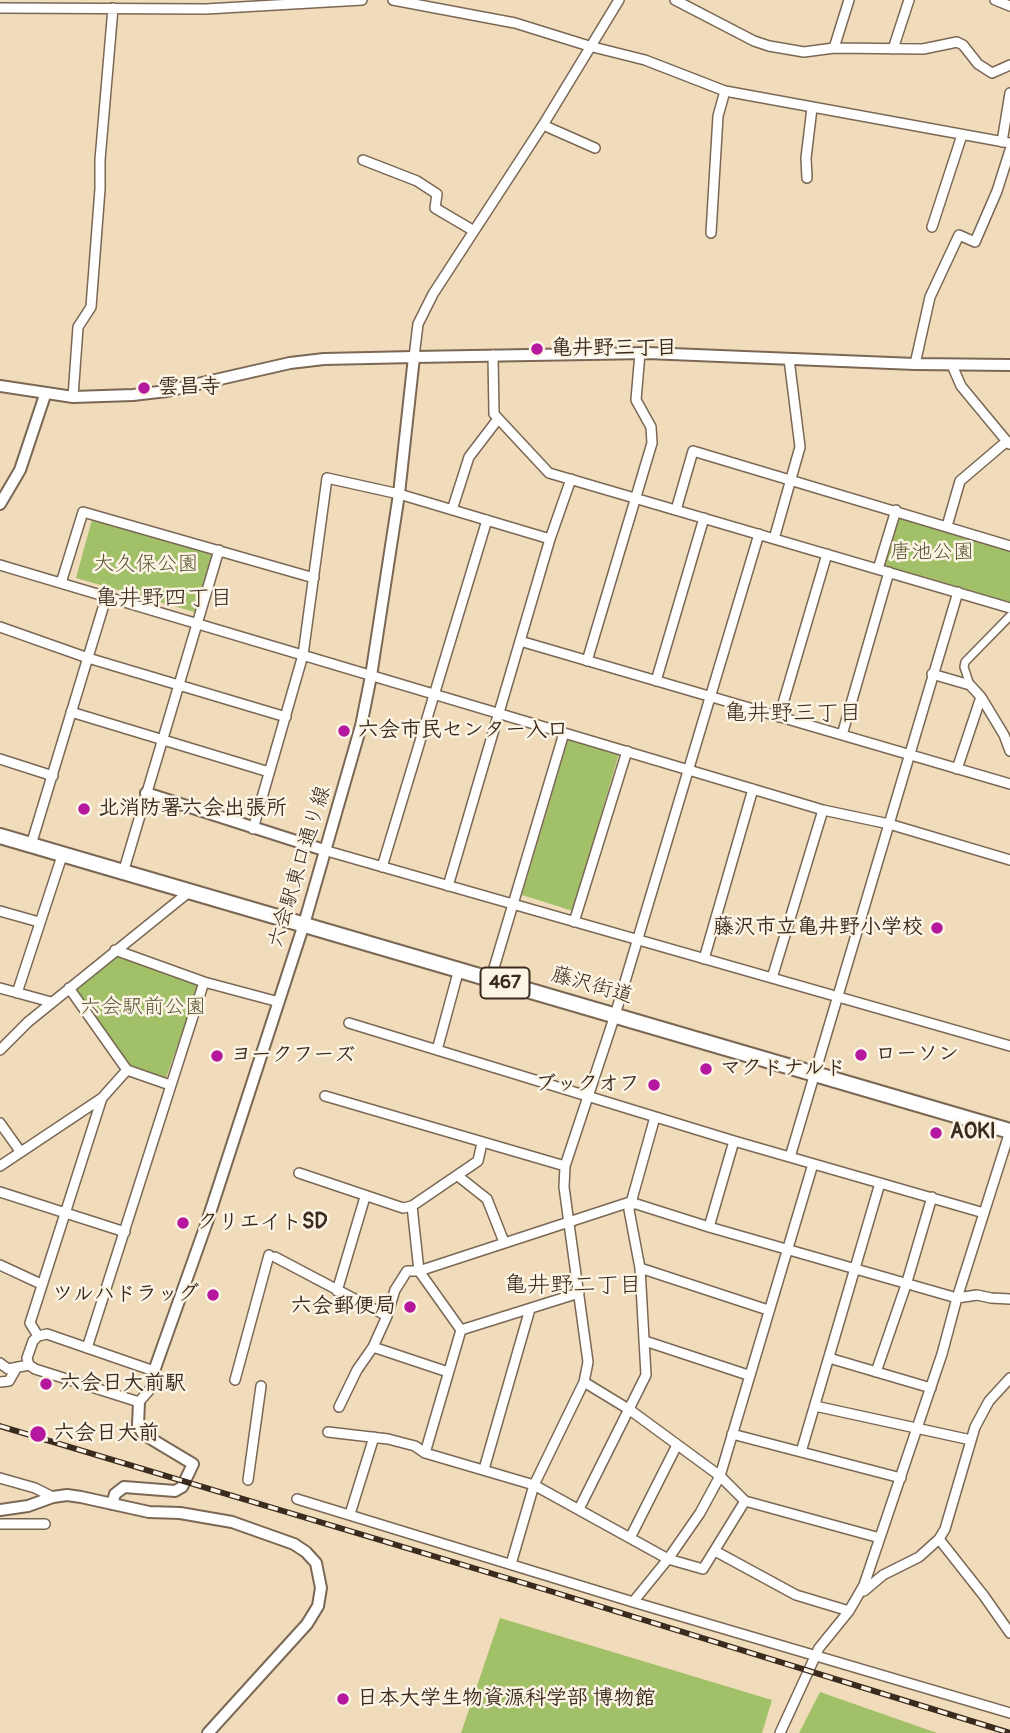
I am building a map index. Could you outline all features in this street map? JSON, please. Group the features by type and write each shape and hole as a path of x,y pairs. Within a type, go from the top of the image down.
{"highway":[{"name":"藤沢街道","path":"0,836 1010,1131"}],"street":[{"path":"0,8 206,9 362,0"},
{"path":"393,0 515,23 645,60 725,91 1006,143 1010,93"},
{"path":"414,357 418,324 433,294 543,125 619,0"},
{"path":"675,0 754,41 769,46 804,52 834,48 923,49 957,42 963,45 978,64 992,73 1010,65"},
{"path":"834,48 849,0"},
{"path":"893,49 909,0"},
{"path":"995,0 1010,6"},
{"path":"73,397 78,327 91,307 113,8"},
{"path":"711,233 718,116 725,91"},
{"path":"807,178 806,158 812,108"},
{"path":"543,125 595,148"},
{"path":"932,226 962,135"},
{"path":"915,364 930,297 958,235 975,242 998,191 1010,150"},
{"path":"363,160 417,181 437,194 435,208 474,231"},
{"path":"587,661 653,435 636,400 640,353"},
{"path":"0,386 45,395 73,397 133,395 167,391 259,369 324,359 493,355 640,353 1010,365"},
{"path":"493,355 494,414 549,473 1010,608"},
{"name":"六会駅東口通り線","path":"154,1371 279,1002 327,851 361,726 399,494 414,357"},
{"path":"774,539 800,447 789,359"},
{"path":"947,526 960,481 1008,443 961,386 953,365"},
{"path":"0,504 20,470 45,395"},
{"path":"452,510 469,457 498,419"},
{"path":"676,510 693,451 1010,546"},
{"path":"253,829 303,655 327,478 399,494 550,538"},
{"path":"448,886 550,538 571,479"},
{"path":"878,569 896,510"},
{"path":"61,583 83,512 314,578"},
{"path":"656,681 704,518"},
{"path":"382,867 487,520"},
{"path":"511,1564 534,1485 584,1382 588,1362 564,1187 565,1166 615,1014 760,534"},
{"path":"123,873 219,550"},
{"path":"779,717 827,554"},
{"path":"0,565 822,810 889,824 1010,860"},
{"path":"842,736 889,572"},
{"path":"790,1157 958,592"},
{"path":"31,845 106,598"},
{"path":"1010,616 965,662 964,667 970,685 1007,735 1010,751"},
{"path":"0,627 88,658 286,717"},
{"path":"520,641 1010,783"},
{"path":"932,674 970,685"},
{"path":"957,769 981,697"},
{"path":"71,712 269,772"},
{"path":"491,978 564,733"},
{"path":"574,922 627,751"},
{"path":"0,759 53,775"},
{"path":"704,959 753,789"},
{"path":"146,793 327,851 1010,1046"},
{"path":"772,978 822,810"},
{"path":"17,993 62,856"},
{"path":"0,1050 51,1002 189,892"},
{"path":"0,911 39,922"},
{"path":"115,950 204,982 279,1002"},
{"path":"437,1050 459,969"},
{"path":"87,1348 204,982"},
{"path":"0,988 51,1002"},
{"path":"69,988 127,1070 170,1085"},
{"path":"349,1023 734,1141 984,1213"},
{"path":"0,1166 102,1098 127,1070"},
{"path":"324,1096 565,1166"},
{"path":"38,1336 30,1323 102,1098"},
{"path":"579,1509 646,1375 640,1268 631,1226 630,1202 655,1117"},
{"path":"0,1123 20,1151"},
{"path":"858,1598 931,1388 1010,1131"},
{"path":"709,1227 734,1141"},
{"path":"299,1173 403,1209 412,1206 478,1161 482,1143"},
{"path":"633,1602 668,1559 700,1513 720,1476 813,1164"},
{"path":"458,1176 487,1199 504,1242"},
{"path":"801,1452 880,1183"},
{"path":"0,1192 125,1232"},
{"path":"337,1291 365,1197"},
{"path":"876,1372 932,1197"},
{"path":"339,1407 357,1370 373,1347 395,1290 407,1271 419,1271 630,1202 906,1285 957,1298 977,1295 1010,1299"},
{"path":"412,1206 419,1271 461,1330"},
{"path":"235,1380 272,1256 387,1316"},
{"path":"0,1265 41,1284"},
{"path":"640,1268 768,1310"},
{"path":"461,1330 579,1293"},
{"path":"484,1469 530,1309"},
{"path":"425,1453 461,1330"},
{"path":"29,1365 27,1358 33,1341 38,1336 47,1334 154,1371 151,1388 139,1402 138,1424 143,1434 193,1464 182,1487 175,1491 124,1487 115,1494 112,1504"},
{"path":"645,1341 748,1375"},
{"path":"373,1347 448,1372"},
{"path":"829,1358 931,1388"},
{"path":"0,1363 8,1369 29,1365 139,1402"},
{"path":"0,1382 9,1381 16,1367"},
{"path":"780,1733 815,1655 858,1598 871,1584 919,1558 939,1539 982,1412 1010,1378"},
{"path":"584,1382 630,1410 720,1476 745,1502 880,1538"},
{"path":"248,1480 261,1386"},
{"path":"815,1406 971,1440"},
{"path":"328,1432 374,1437 415,1446 425,1453 534,1485 668,1559 703,1569 745,1502"},
{"path":"732,1434 901,1478"},
{"path":"350,1514 374,1437"},
{"path":"630,1538 677,1444"},
{"path":"0,1478 35,1488 53,1497"},
{"path":"0,1510 20,1508 53,1497 74,1496 149,1512 180,1513 232,1522 294,1544 306,1552 316,1563 321,1588 318,1606 307,1624 208,1733"},
{"path":"298,1499 633,1602 1010,1713"},
{"path":"0,1524 46,1524"},
{"path":"939,1539 1010,1633"},
{"path":"715,1551 796,1595 849,1611"}],"green space":[{"name":"唐池公園","path":"898,515 1006,548 1010,552 1010,603 883,566"},
{"name":"大久保公園","path":"93,516 217,552 198,613 76,578"},
{"path":"569,736 620,750 573,911 522,895"},
{"name":"六会駅前公園","path":"117,956 200,981 166,1078 130,1065 76,989"},
{"path":"500,1618 772,1700 762,1733 461,1733"},
{"path":"820,1692 937,1733 799,1733"}],"railway":[{"path":"0,1426 1010,1733"}],"place":[{"name":"亀井野三丁目","path":"537,349"},
{"name":"雲昌寺","path":"144,388"},
{"name":"六会市民センター入口","path":"344,731"},
{"name":"北消防署六会出張所","path":"84,809"},
{"name":"藤沢市立亀井野小学校","path":"937,928"},
{"name":"ローソン","path":"861,1055"},
{"name":"ヨークフーズ","path":"217,1056"},
{"name":"マクドナルド","path":"706,1069"},
{"name":"ブックオフ","path":"654,1085"},
{"name":"AOKI","path":"936,1133"},
{"name":"クリエイトSD","path":"183,1223"},
{"name":"ツルハドラッグ","path":"213,1295"},
{"name":"六会郵便局","path":"410,1307"},
{"name":"六会日大前駅","path":"46,1384"},
{"name":"六会日大前","path":"38,1434"},
{"name":"日本大学生物資源科学部 博物館","path":"343,1699"}],"district":[{"name":"亀井野四丁目","path":"164,599"},
{"name":"亀井野三丁目","path":"793,714"},
{"name":"亀井野二丁目","path":"573,1286"}]}
